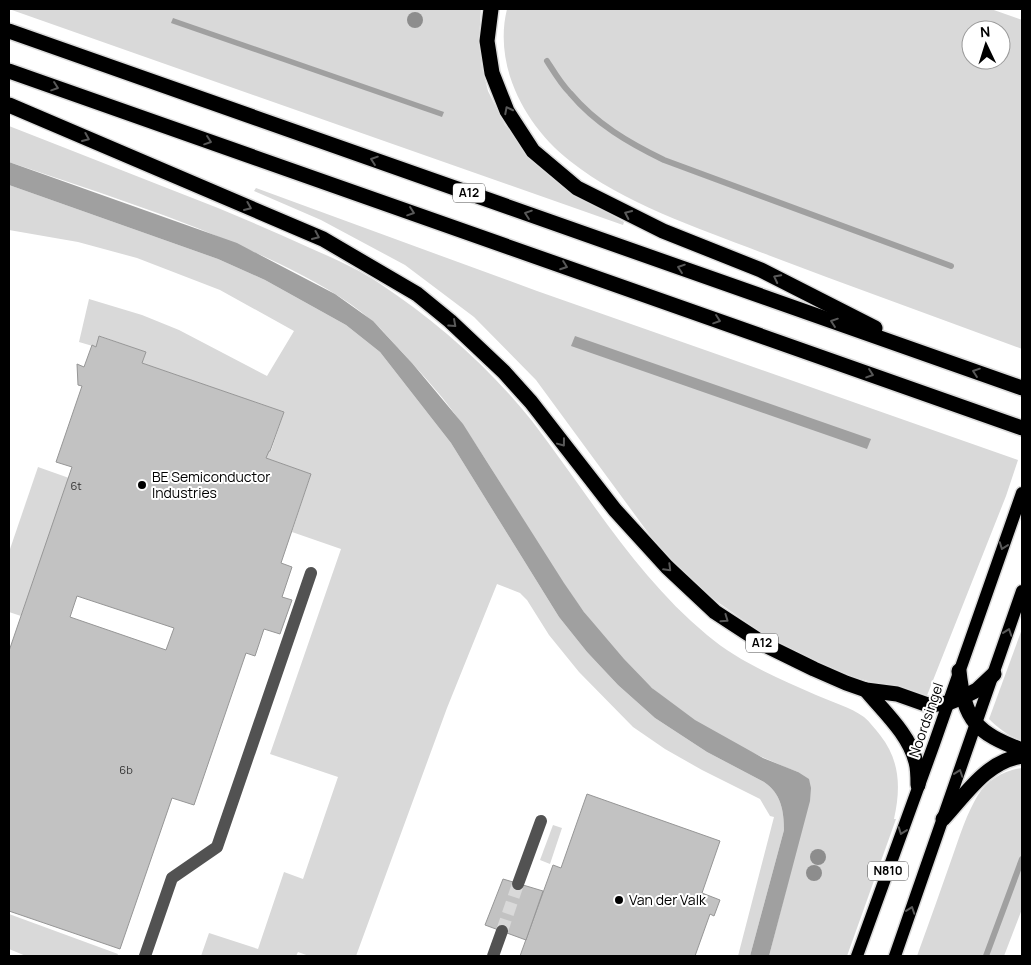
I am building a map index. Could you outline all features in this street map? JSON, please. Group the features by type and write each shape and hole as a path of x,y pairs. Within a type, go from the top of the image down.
{"highway":[{"name":"A12","path":"491,9 487,41 492,73 507,111 533,150 578,188 663,231 761,270 930,356"},
{"name":"A12","path":"9,31 1022,388"},
{"path":"9,71 1022,428"},
{"name":"A12","path":"9,105 323,239 417,294 450,321 504,372 531,402 615,510 668,567 715,612 767,646 814,670 866,690 897,694 928,705 948,703 963,697 977,690 994,674"},
{"path":"959,671 963,697 976,724 984,733 1022,750"},
{"name":"A12","path":"866,690 909,744 916,762 918,786"},
{"path":"943,819 983,774 1010,758 1022,756"}],"main road":[{"name":"Noordsingel","path":"857,956 1021,496"},
{"name":"N810","path":"894,956 1022,591"}],"street":[{"path":"145,956 172,878 217,847 311,573"},
{"path":"518,884 541,821"},
{"path":"493,956 502,931"}],"shaded area":[{"path":"9,9 481,9 479,40 482,67 488,91 505,125 529,153 574,193 624,222 623,225"},
{"path":"507,9 991,9 1022,20 1022,349 686,224 613,190 570,161 539,130 516,93 509,73 505,52 504,30"},
{"path":"173,18 444,112 442,117 171,23"},
{"path":"9,126 218,208 276,233 354,268 400,298 461,346 498,382 532,421 635,561 681,612 719,645 759,669 853,710 866,719 880,735 892,754 897,775 898,796 894,819 896,819 847,956 769,956 788,882 798,772 759,756 684,714 651,687 622,659 572,596 457,417 426,378 380,328 362,312 328,290 292,270 247,249 146,209 9,162"},
{"path":"9,162 237,243 335,294 373,321 412,363 463,424 564,583 584,612 624,659 652,688 695,720 763,758 798,772 809,779 811,788 810,801 769,956 750,956 784,830 782,809 778,797 770,786 764,782 707,752 655,718 618,685 587,652 559,617 451,443 380,352 346,325 265,280 218,259 9,185"},
{"path":"9,185 218,259 265,280 346,325 380,352 451,443 559,617 587,652 618,685 655,718 707,752 764,782 770,786 778,797 782,809 784,830 750,956 738,956 774,817 770,816 760,799 702,770 665,749 633,727 579,672 549,635 527,600 520,593 497,584 447,708 356,956 309,956 298,952 296,956 201,956 209,933 258,949 284,872 303,879 338,777 270,754 341,549 292,532 311,474 266,458 269,451 271,451 284,412 142,363 146,352 100,336 96,347 79,342 89,299 142,315 179,330 267,376 294,331 220,290 137,258 78,242 9,230"},
{"path":"256,188 537,291 1018,460 1006,496 926,698 847,675 786,650 709,596 663,553 536,380 474,317 405,265 321,220 254,191"},
{"path":"575,336 871,439 867,449 571,346"},
{"path":"38,467 69,478 21,616 9,612 9,552"},
{"path":"1022,629 1022,741 1004,732 989,719"},
{"path":"1022,768 1022,909 1004,956 917,956 961,832 974,802 991,780 1003,773"},
{"path":"553,825 562,828 550,864 540,860"},
{"path":"9,914 118,954 117,956 26,956 9,949"}],"building":[{"path":"99,336 146,352 142,363 284,412 266,458 311,474 281,563 292,567 282,597 292,600 280,634 264,629 255,656 246,653 194,805 172,798 120,949 9,911 9,651 72,467 56,462 82,386 78,385 77,364 84,367 92,345 96,347","holes":["77,596 174,628 166,650 70,617"]},
{"path":"587,794 720,841 702,893 720,900 714,916 710,914 695,956 520,956 553,865 561,868"},
{"path":"503,879 543,891 526,940 485,925"}],"waterway":[{"path":"547,61 564,86 591,114 614,132 651,154 951,266"},
{"path":"986,956 1022,859"}],"tunnel":[{"path":"502,931 518,884"}],"place":[{"name":"BE Semiconductor Industries","path":"142,485"},
{"name":"Van der Valk","path":"619,900"}]}
